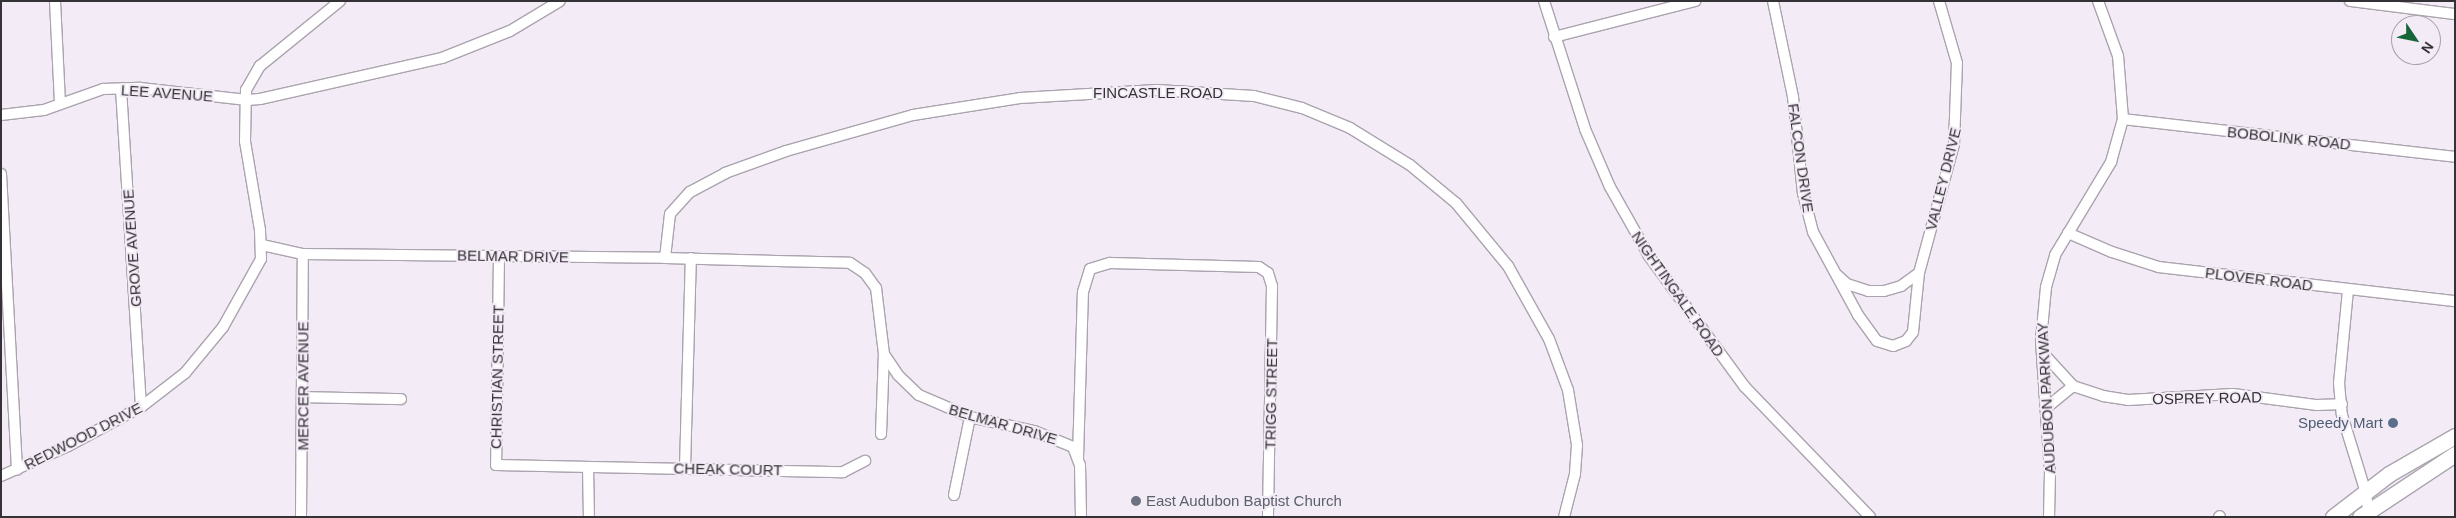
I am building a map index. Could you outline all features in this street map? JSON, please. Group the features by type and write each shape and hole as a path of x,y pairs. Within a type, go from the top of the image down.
{"main road":[{"path":"2333,517 2411,460 2455,436"},
{"path":"2365,515 2455,454"}],"street":[{"path":"55,1 60,104"},
{"path":"262,245 245,148 246,90 260,66 340,1"},
{"path":"247,100 442,58 510,31 560,1"},
{"name":"NIGHTINGALE ROAD","path":"1544,1 1585,129 1610,187 1649,256 1749,393 1870,517"},
{"path":"1554,37 1695,1"},
{"name":"FALCON DRIVE","path":"1773,1 1793,97 1803,193 1813,232 1831,269 1873,336 1893,346"},
{"name":"VALLEY DRIVE","path":"1893,346 1906,341 1912,332 1919,273 1951,158 1957,120 1957,63 1939,1"},
{"name":"AUDUBON PARKWAY","path":"2050,517 2042,352 2046,287 2056,256 2068,233 2108,169 2123,120 2118,56 2098,1"},
{"path":"2350,1 2455,14"},
{"name":"LEE AVENUE","path":"1,115 44,110 104,90 121,89 200,93 247,100"},
{"name":"GROVE AVENUE","path":"121,89 141,407"},
{"name":"FINCASTLE ROAD","path":"665,258 670,214 690,192 725,174 786,151 913,115 1020,98 1156,90 1254,96 1302,108 1350,128 1424,176 1479,227 1508,266 1543,325 1568,390 1577,445 1575,474 1564,517"},
{"name":"BOBOLINK ROAD","path":"2123,120 2455,157"},
{"path":"1,174 17,470"},
{"name":"PLOVER ROAD","path":"2068,233 2112,252 2159,267 2455,301"},
{"name":"REDWOOD DRIVE","path":"1,476 17,470 141,407 185,372 223,327 259,264 262,245"},
{"name":"BELMAR DRIVE","path":"262,245 303,254 833,260 855,265 870,278 876,288 884,354 902,379 919,396 970,417 1060,440 1073,447 1078,459"},
{"name":"MERCER AVENUE","path":"301,517 303,254"},
{"name":"CHRISTIAN STREET","path":"499,256 496,465 588,467"},
{"path":"685,468 692,258"},
{"name":"TRIGG STREET","path":"1078,459 1083,292 1086,273 1095,266 1110,263 1259,267 1268,273 1272,311 1268,517"},
{"path":"1831,269 1848,284 1868,291 1884,291 1901,286 1919,273"},
{"path":"2348,290 2339,383 2348,441 2366,493 2365,515"},
{"name":"OSPREY ROAD","path":"2042,352 2073,386 2103,396 2128,400 2233,394 2317,405 2342,404"},
{"path":"881,434 884,354"},
{"path":"2046,408 2073,386"},
{"path":"303,397 401,399"},
{"path":"954,495 970,417"},
{"path":"1078,459 1081,517"},
{"name":"CHEAK COURT","path":"588,467 843,472 865,461"},
{"path":"588,467 589,517"}],"place":[{"name":"Speedy Mart","path":"2393,423"},
{"name":"East Audubon Baptist Church","path":"1136,501"}]}
